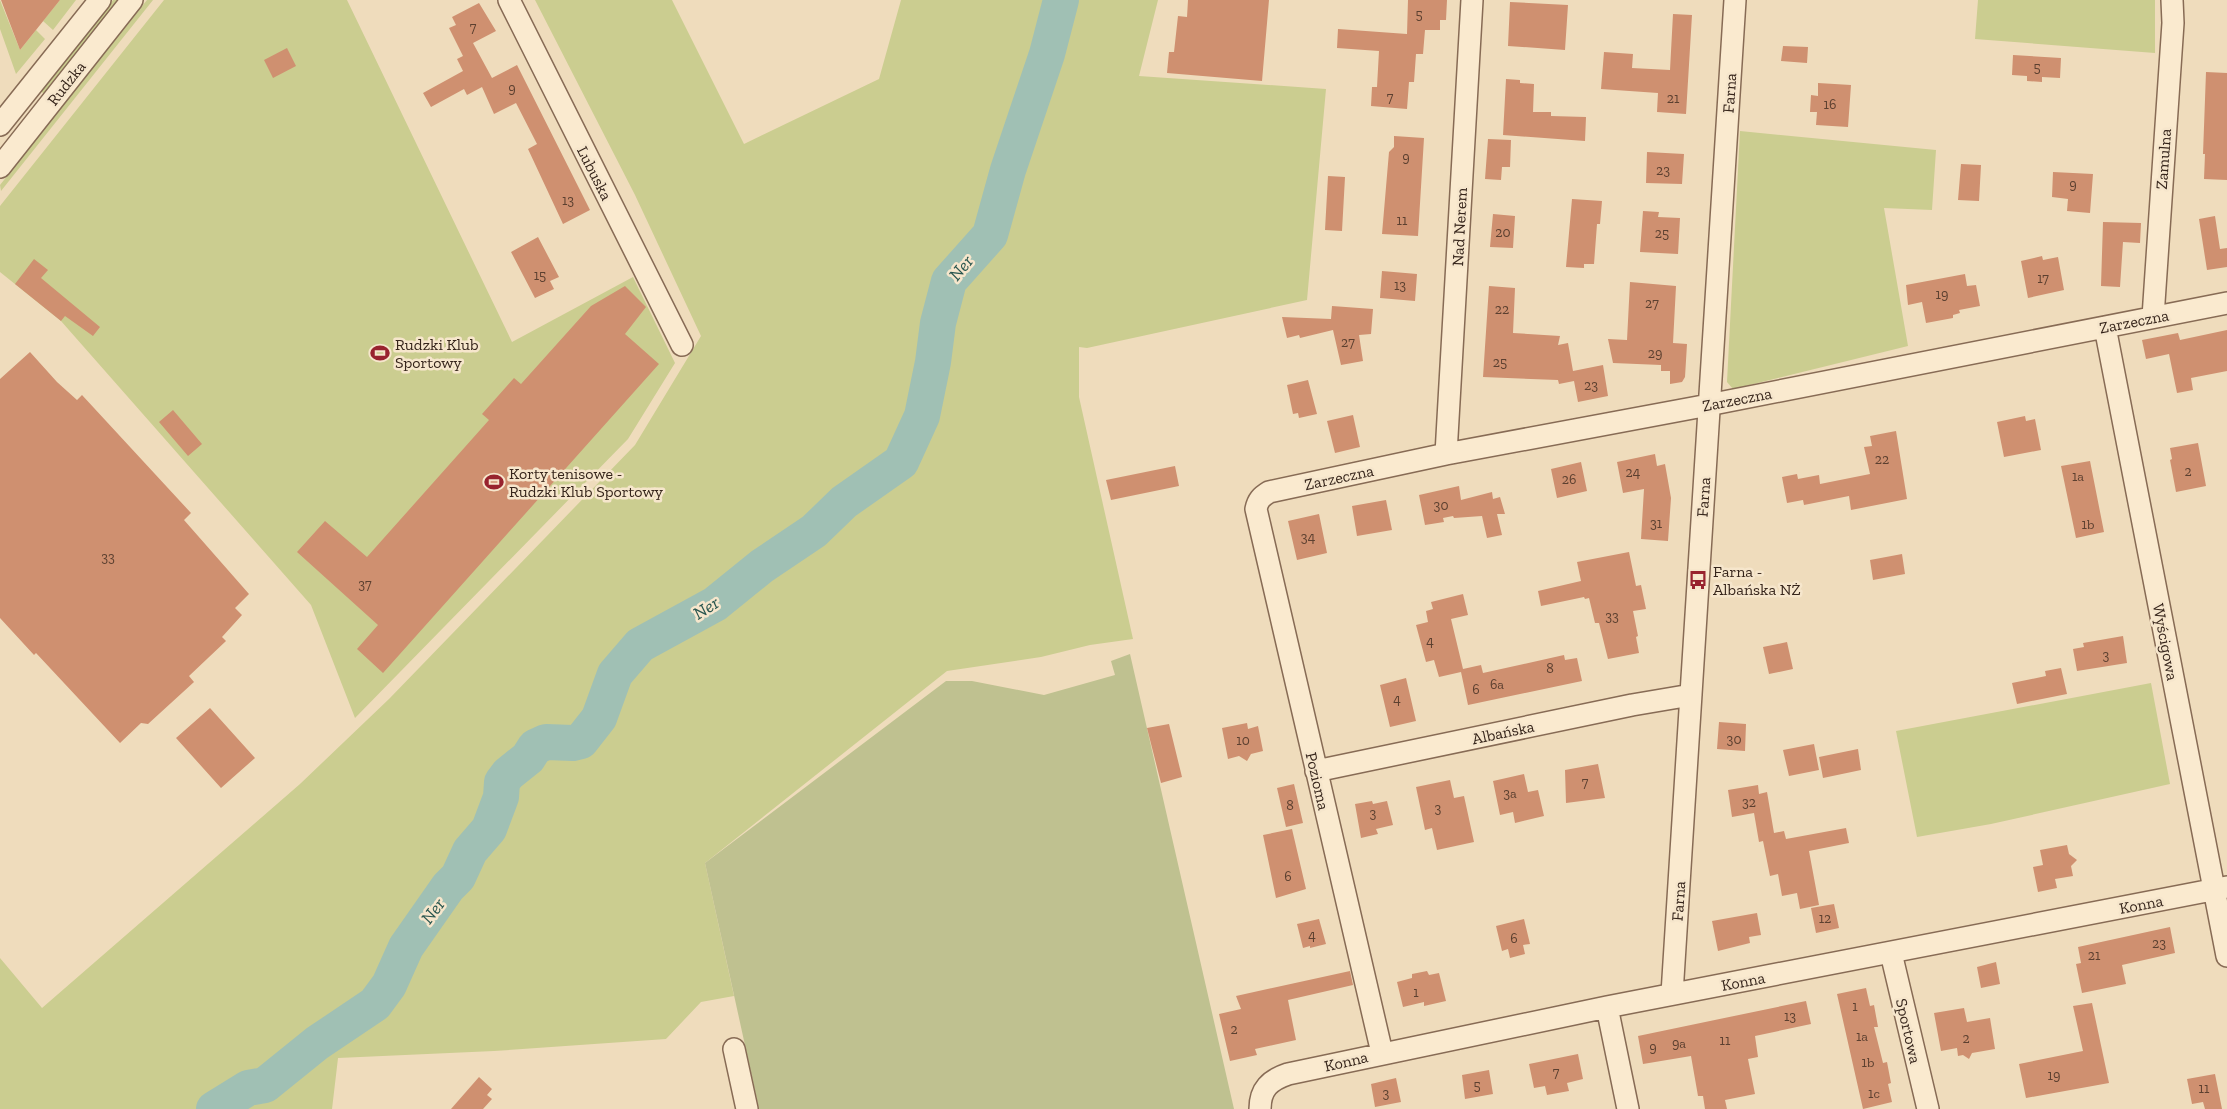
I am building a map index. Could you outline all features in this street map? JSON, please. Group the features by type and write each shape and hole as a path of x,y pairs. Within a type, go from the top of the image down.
{"street":[{"name":"Rudzka","path":"2,122 100,0"},
{"name":"Rudzka","path":"0,167 132,0"},
{"name":"Lubuska","path":"509,0 682,345"},
{"name":"Nad Nerem","path":"1446,454 1472,0"},
{"name":"Farna","path":"1672,994 1735,0"},
{"name":"Zamulna","path":"2153,317 2173,23 2172,0"},
{"path":"2,122 24,136"},
{"name":"Zarzeczna","path":"1256,509 1258,502 1269,492 1446,454 1709,405 2227,303"},
{"name":"Wyścigowa","path":"2105,327 2220,889 2227,956"},
{"name":"Pozioma","path":"1256,509 1382,1053"},
{"name":"Albańska","path":"1316,771 1632,705 1691,695"},
{"name":"Konna","path":"1262,1099 1270,1082 1288,1074 1382,1053 1672,994 2220,889"},
{"name":"Sportowa","path":"1891,953 1928,1109"},
{"path":"1608,1007 1628,1109"},
{"path":"734,1049 747,1109"}],"green space":[{"path":"0,0 20,50 36,30 45,39 16,74 0,29"},
{"path":"60,0 76,0 53,30 43,21"},
{"path":"113,0 119,0 44,94 41,91"},
{"path":"147,0 153,0 1,191 0,185"},
{"name":"Rudzki Klub Sportowy","path":"164,0 347,0 512,342 633,277 675,363 628,439 355,718 311,605 61,321 0,272 0,206"},
{"path":"535,0 672,0 744,144 879,79 901,0 1158,0 1139,76 1326,89 1307,300 1087,348 1079,347 1079,397 1133,639 1090,645 1041,657 947,671 705,863 734,996 701,1002 666,1039 494,1051 338,1058 332,1109 0,1109 0,958 42,1008 300,784 389,699 635,445 701,336 635,195"},
{"path":"1978,0 2155,0 2155,53 1975,39"},
{"path":"1740,131 1936,150 1932,210 1884,208 1908,346 1733,389 1727,382"},
{"path":"1130,654 1234,1109 759,1109 705,863 946,681 972,681 1044,695 1115,675 1111,661"},
{"path":"2151,683 2170,784 1991,824 1917,837 1896,731"}],"building":[{"path":"1,0 60,0 20,50"},
{"path":"1188,0 1269,0 1262,81 1167,73 1169,52 1174,52 1178,16 1187,17"},
{"path":"1408,0 1447,0 1446,20 1440,20 1440,30 1425,30 1423,54 1416,54 1414,82 1409,82 1407,109 1371,106 1372,87 1377,87 1379,51 1337,48 1338,29 1407,34"},
{"path":"1510,2 1568,5 1565,50 1508,46"},
{"path":"479,3 496,31 473,43 492,78 517,65 590,210 563,224 528,149 537,144 516,103 494,114 482,87 467,95 464,89 431,107 423,93 463,71 457,59 463,56 449,28 456,25 452,17"},
{"path":"1673,14 1692,15 1686,114 1657,112 1658,93 1601,89 1604,52 1633,54 1632,68 1670,70"},
{"path":"1783,46 1808,47 1807,63 1781,61"},
{"path":"287,48 296,66 273,78 264,60"},
{"path":"2013,55 2061,58 2060,78 2042,77 2042,82 2027,81 2027,76 2012,75"},
{"path":"2206,72 2227,73 2227,180 2204,179"},
{"path":"1506,79 1534,84 1533,112 1551,112 1551,116 1586,117 1585,141 1503,135"},
{"path":"1818,83 1851,85 1848,127 1816,125 1817,112 1810,112 1811,95 1818,96"},
{"path":"1394,136 1424,138 1418,236 1382,234 1389,152 1394,147"},
{"path":"1488,139 1511,140 1510,167 1502,167 1501,180 1485,179"},
{"path":"1647,152 1684,154 1682,184 1646,183"},
{"path":"1961,164 1981,165 1979,201 1958,200"},
{"path":"2053,172 2093,174 2090,213 2067,211 2068,199 2052,197"},
{"path":"1328,176 1345,177 1342,231 1325,230"},
{"path":"1572,199 1602,201 1600,224 1597,224 1594,264 1584,264 1584,268 1566,267"},
{"path":"1643,211 1659,212 1658,217 1680,218 1678,254 1640,252"},
{"path":"1493,214 1515,216 1513,248 1490,247"},
{"path":"2215,216 2220,249 2227,248 2227,267 2207,270 2199,219"},
{"path":"2103,222 2141,223 2140,243 2123,242 2120,287 2101,286"},
{"path":"538,237 559,277 550,281 554,289 535,298 511,252"},
{"path":"2042,256 2043,260 2058,257 2064,290 2028,298 2021,261"},
{"path":"34,259 48,270 41,278 100,327 93,336 65,316 61,321 15,284"},
{"path":"1382,271 1417,274 1415,301 1380,298"},
{"path":"1965,274 1967,286 1976,285 1980,306 1959,310 1960,313 1953,315 1953,318 1926,323 1922,302 1908,305 1906,285"},
{"path":"1630,282 1676,286 1673,343 1687,344 1685,377 1682,382 1670,384 1670,371 1661,371 1661,365 1613,363 1608,339 1627,340"},
{"name":"Korty tenisowe - Rudzki Klub Sportowy","path":"625,286 646,307 625,334 659,364 383,673 357,649 378,625 297,552 325,521 367,557 489,420 482,414 514,378 521,384 591,306"},
{"path":"1489,286 1515,288 1513,333 1560,336 1558,345 1568,343 1573,371 1603,365 1608,396 1578,402 1574,381 1559,384 1558,380 1483,377"},
{"path":"1332,306 1373,309 1371,334 1359,335 1363,361 1341,365 1333,330 1300,338 1299,335 1287,338 1282,317 1331,319"},
{"path":"2227,330 2227,371 2191,378 2193,390 2177,393 2169,354 2146,359 2142,340 2178,333 2180,340"},
{"path":"30,352 57,382 77,400 82,395 191,513 184,520 249,594 235,608 242,615 222,637 226,641 189,676 194,682 148,724 141,723 120,743 36,653 34,655 0,618 0,379"},
{"path":"1308,380 1317,414 1299,418 1298,413 1293,414 1287,385"},
{"path":"173,410 202,444 188,456 159,422"},
{"path":"1353,415 1360,447 1335,453 1327,421"},
{"path":"2025,416 2026,421 2035,419 2041,450 2004,457 1997,422"},
{"path":"1896,431 1907,499 1851,510 1849,496 1804,505 1803,500 1787,503 1782,477 1797,474 1798,479 1819,475 1820,484 1870,474 1864,447 1872,446 1870,436"},
{"path":"2198,443 2206,486 2176,492 2170,460 2172,459 2170,448"},
{"path":"1655,454 1657,466 1665,464 1671,498 1668,541 1641,539 1644,489 1623,493 1617,462"},
{"path":"2090,461 2104,532 2076,538 2061,466"},
{"path":"1581,462 1587,491 1557,498 1551,469"},
{"path":"1175,466 1179,486 1111,500 1106,480"},
{"path":"1459,486 1461,500 1492,492 1493,499 1500,497 1505,514 1497,514 1502,535 1487,538 1482,516 1454,518 1453,516 1443,518 1444,522 1425,525 1419,495"},
{"path":"1386,500 1392,530 1357,536 1352,506"},
{"path":"1319,514 1327,553 1297,560 1288,521"},
{"path":"1629,552 1636,586 1641,585 1646,609 1633,611 1639,653 1608,659 1599,623 1595,623 1589,598 1585,599 1584,597 1541,606 1538,591 1581,581 1577,562"},
{"path":"1902,554 1905,574 1873,580 1870,560"},
{"path":"1463,594 1468,615 1451,619 1463,669 1481,665 1483,673 1564,655 1565,660 1577,658 1582,681 1468,705 1461,672 1439,677 1434,660 1426,662 1416,625 1428,622 1426,611 1433,609 1431,602"},
{"path":"2123,636 2127,663 2077,671 2073,649 2084,647 2083,643"},
{"path":"1787,642 1793,669 1769,674 1763,647"},
{"path":"2061,668 2067,694 2017,704 2012,683 2046,676 2045,671"},
{"path":"1406,678 1416,721 1390,727 1380,685"},
{"path":"210,708 255,758 221,788 176,738"},
{"path":"1719,722 1746,724 1745,751 1717,749"},
{"path":"1247,723 1248,729 1258,726 1263,751 1251,754 1247,761 1239,756 1228,759 1222,728"},
{"path":"1169,724 1182,777 1161,783 1147,728"},
{"path":"1814,744 1819,770 1789,776 1783,750"},
{"path":"1858,749 1861,770 1823,778 1819,757"},
{"path":"1598,764 1605,798 1566,803 1565,770"},
{"path":"1524,774 1528,792 1538,790 1544,816 1515,823 1513,812 1500,815 1493,781"},
{"path":"1450,780 1454,798 1464,796 1474,842 1437,850 1432,828 1425,830 1416,787"},
{"path":"1294,784 1303,823 1286,827 1277,788"},
{"path":"1758,785 1759,794 1767,792 1774,833 1784,831 1786,839 1846,828 1849,843 1809,851 1819,905 1800,909 1797,893 1782,896 1778,874 1770,876 1763,841 1759,842 1754,813 1732,817 1728,790"},
{"path":"1372,801 1373,804 1387,801 1393,825 1376,829 1378,834 1361,838 1355,804"},
{"path":"1292,829 1306,889 1276,898 1263,835"},
{"path":"2067,845 2069,854 2077,860 2071,866 2073,876 2055,879 2057,888 2038,892 2033,867 2043,865 2040,850"},
{"path":"1834,904 1839,928 1816,933 1811,908"},
{"path":"1757,913 1761,935 1749,937 1750,943 1718,951 1712,921"},
{"path":"1319,919 1326,944 1303,948 1297,924"},
{"path":"1524,919 1530,944 1523,945 1525,954 1510,958 1508,949 1502,951 1496,926"},
{"path":"2170,927 2175,953 2122,965 2126,984 2082,993 2076,964 2081,963 2078,947"},
{"path":"1996,962 2000,984 1981,988 1977,967"},
{"path":"1350,971 1353,985 1288,1000 1296,1040 1255,1049 1257,1055 1230,1061 1219,1014 1241,1009 1236,996"},
{"path":"1427,971 1429,975 1439,973 1446,1001 1424,1006 1424,1002 1403,1007 1397,982 1412,978 1412,974"},
{"path":"1866,988 1870,1006 1874,1005 1878,1027 1874,1027 1883,1063 1887,1062 1891,1083 1888,1084 1892,1102 1863,1109 1837,994"},
{"path":"1806,1001 1811,1024 1755,1036 1758,1057 1748,1059 1755,1094 1725,1100 1727,1109 1705,1109 1703,1096 1698,1096 1691,1056 1643,1064 1638,1036"},
{"path":"2092,1003 2109,1083 2026,1098 2019,1064 2083,1051 2073,1006"},
{"path":"1964,1008 1967,1022 1990,1018 1995,1049 1972,1053 1969,1059 1963,1055 1958,1056 1957,1048 1941,1051 1934,1013"},
{"path":"1578,1054 1583,1079 1567,1083 1569,1091 1547,1095 1545,1086 1534,1088 1529,1064"},
{"path":"1489,1070 1493,1094 1465,1099 1462,1075"},
{"path":"2215,1074 2222,1109 2205,1109 2203,1102 2192,1104 2187,1079"},
{"path":"479,1077 492,1089 487,1095 492,1099 483,1109 451,1109"},
{"path":"1396,1078 1401,1102 1375,1107 1371,1084"}],"waterway":[{"name":"Ner","path":"214,1109 248,1088 265,1085 317,1043 375,1004 389,985 406,947 448,887 458,877 470,851 489,829 501,797 502,782 508,774 528,758 535,747 546,742 573,743 581,741 599,718 615,674 640,645 715,604 762,566 814,531 844,502 901,462 922,416 933,362 938,323 949,281 990,235 1008,170 1047,54 1061,0"}],"place":[{"name":"Rudzki Klub Sportowy","path":"380,353"},
{"name":"Korty tenisowe - Rudzki Klub Sportowy","path":"494,482"},
{"name":"Farna - Albańska NŻ","path":"1698,580"}]}
